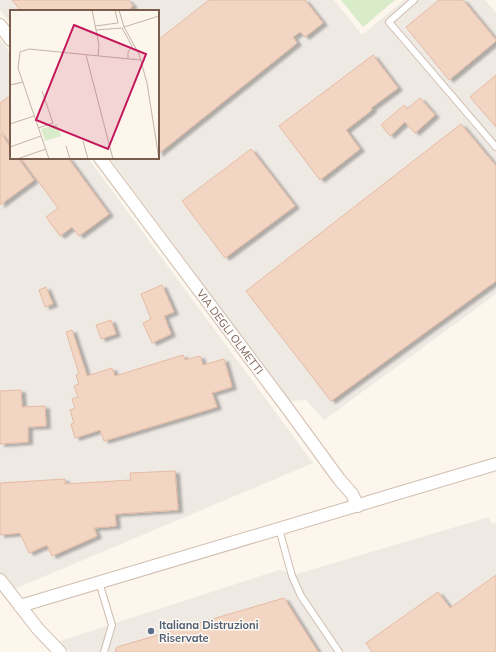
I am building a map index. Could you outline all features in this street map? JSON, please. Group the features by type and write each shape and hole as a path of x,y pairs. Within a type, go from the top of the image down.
{"street":[{"path":"0,25 10,39"},
{"name":"VIA DEGLI OLMETTI","path":"101,159 339,479 352,494 358,506"},
{"path":"20,606 496,464"},
{"path":"0,580 45,637 60,652"}],"lane":[{"path":"414,0 389,22 496,147"},
{"path":"279,529 292,576 301,596 339,652"},
{"path":"99,582 112,625 104,652"}],"shaded area":[{"path":"0,0 334,0 362,35 404,0 485,0 496,13 496,294 324,420 306,400 289,401 111,159 159,159 159,10 10,10 10,24 0,10"},
{"path":"0,39 10,53 10,159 89,159 313,463 12,590 0,574"},
{"path":"489,517 492,524 496,523 496,652 70,652 57,642 279,570 297,574"}],"green space":[{"path":"341,0 395,0 363,27"}],"building":[{"path":"12,0 128,0 133,6 128,10 20,10"},
{"path":"209,0 305,0 323,23 305,37 300,32 293,37 297,43 159,153 159,39"},
{"path":"439,0 463,0 496,40 449,80 406,27"},
{"path":"373,55 398,88 371,108 372,110 346,130 360,149 320,180 279,126"},
{"path":"496,75 496,127 470,97"},
{"path":"10,96 10,143 0,129 0,103"},
{"path":"420,98 435,115 415,133 405,122 390,136 381,125 404,105 407,109"},
{"path":"461,124 496,166 496,281 331,401 246,291"},
{"path":"0,132 10,147 10,159 19,159 34,180 0,205"},
{"path":"251,149 295,206 225,258 182,201"},
{"path":"22,159 69,159 109,214 79,236 72,227 60,236 46,217 58,208"},
{"path":"162,285 174,312 164,316 171,334 152,343 143,323 151,319 141,294"},
{"path":"46,287 53,304 45,307 39,290"},
{"path":"111,320 116,334 101,339 96,325"},
{"path":"72,330 87,376 112,368 115,376 183,355 185,360 200,356 203,365 224,359 232,387 212,393 217,407 104,441 100,430 75,438 71,424 74,423 70,410 75,408 72,399 78,397 74,386 79,384 76,375 79,374 66,332"},
{"path":"21,390 22,407 45,406 46,426 28,427 28,442 0,444 0,391"},
{"path":"175,471 178,510 115,514 116,526 94,528 97,536 52,556 47,545 29,553 20,533 0,535 0,483 65,479 65,484 131,480 130,473"},
{"path":"496,575 496,652 372,652 366,643 438,592 450,608"},
{"path":"284,598 318,652 115,652 117,647"}],"place":[{"name":"Italiana Distruzioni Riservate","path":"151,631"}]}
